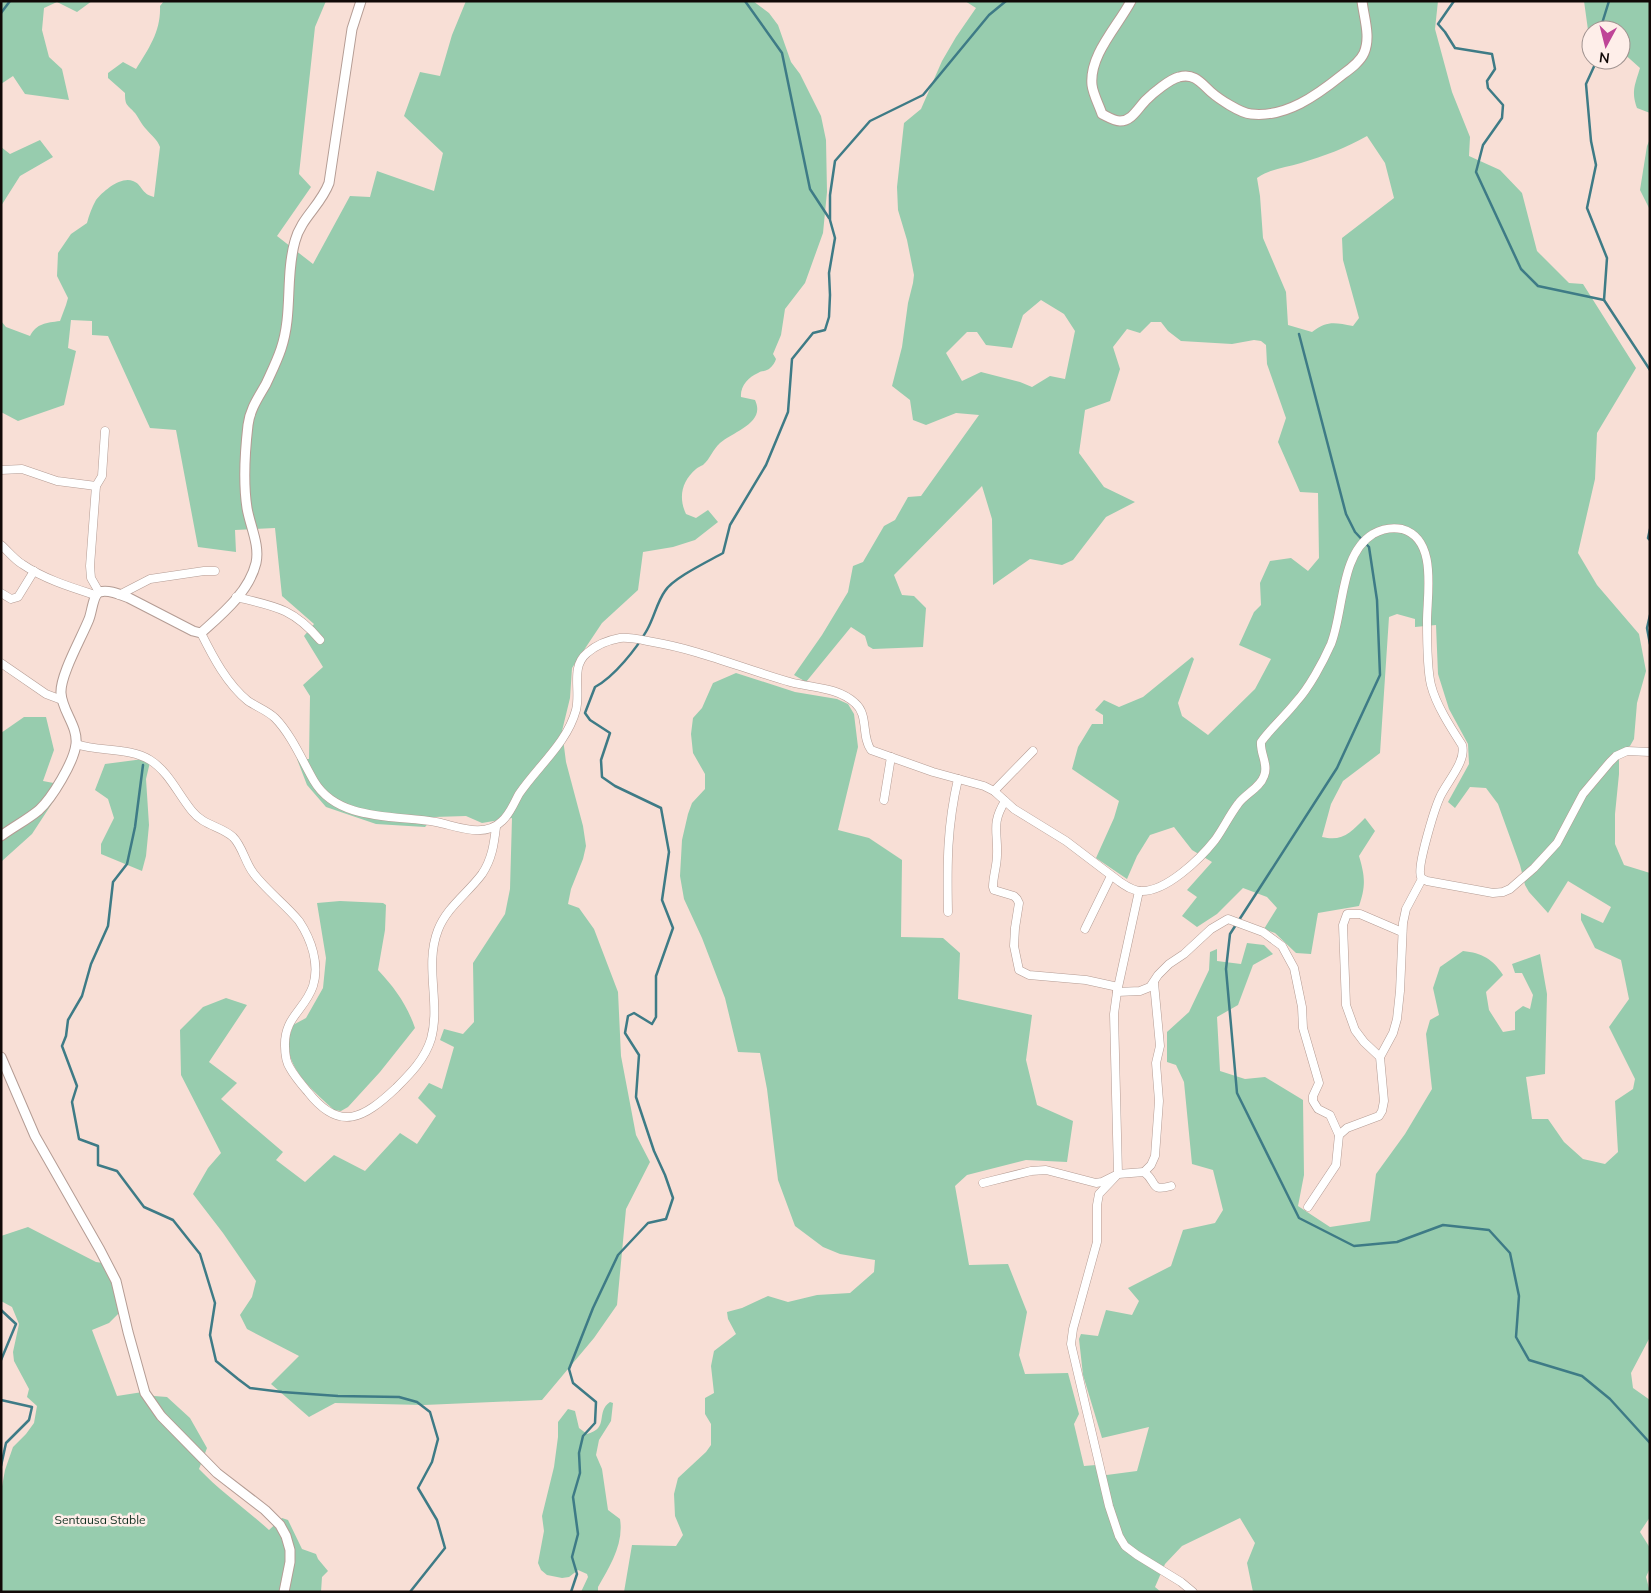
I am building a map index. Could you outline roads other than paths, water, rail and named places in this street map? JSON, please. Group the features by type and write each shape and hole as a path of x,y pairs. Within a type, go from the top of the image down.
{"street":[{"path":"201,633 219,616 249,581 256,563 256,543 246,501 245,470 248,422 253,405 266,383 284,340 294,241 302,223 323,197 329,183 352,29 361,1"},
{"path":"1130,1 1120,20 1108,36 1094,68 1092,85 1102,114 1119,121 1126,120 1132,116 1147,99 1168,81 1180,76 1193,77 1203,82 1212,92 1232,106 1250,114 1273,113 1297,106 1338,78 1364,55 1367,38 1362,1"},
{"path":"1,836 39,810 49,799 68,768 76,744 74,727 62,700 61,692 63,681 97,593 91,578 90,566 96,486 102,476 105,431"},
{"path":"1,470 22,469 57,481 96,486"},
{"path":"1,545 21,563 52,580 97,593 106,591 119,594 193,631 201,633 215,660 233,686 247,700 276,719 302,758 317,786 331,800 351,809 375,815 435,822 471,830 481,831 496,827 506,817 520,793 567,732 576,709 578,666 583,656 596,646 620,638 630,638 676,646 791,682 842,694 860,708 866,740 871,750 933,772 984,786 994,791 1022,814 1066,841 1129,888 1139,891 1153,888 1171,881 1186,870 1214,840 1241,799 1261,781 1266,765 1261,752 1261,742 1298,700 1322,663 1336,629 1352,558 1369,536 1385,529 1401,529 1413,535 1423,548 1430,586 1427,623 1431,685 1440,708 1464,751 1434,812 1420,868 1420,876 1422,878 1427,881 1493,894 1510,889 1534,868 1557,843 1583,794 1616,756 1627,751 1650,752"},
{"path":"1,593 11,599 18,597 34,571"},
{"path":"119,594 150,579 215,571"},
{"path":"236,597 286,610 304,622 320,640"},
{"path":"1,663 46,694 62,700"},
{"path":"76,744 93,749 133,754 150,760 157,765 198,817 233,837 238,842 254,874 299,921 312,950 315,968 310,992 288,1026 285,1036 286,1055 290,1069 312,1097 327,1111 340,1117 355,1117 383,1100 406,1079 425,1053 434,1026 432,966 436,938 446,915 482,874 487,865 493,851 496,827"},
{"path":"994,791 1033,751"},
{"path":"884,800 891,757"},
{"path":"948,912 947,863 949,828 958,779"},
{"path":"1005,801 999,811 996,824 997,855 993,886 994,890 1014,896 1019,903 1014,946 1019,970 1029,974 1086,980 1117,989 1140,991 1150,987 1169,964 1184,954 1211,929 1228,919 1263,932 1282,946 1294,968 1302,1007 1303,1028 1319,1083 1313,1096 1313,1101 1318,1109 1330,1115 1339,1135 1336,1165 1308,1207"},
{"path":"1085,929 1112,876"},
{"path":"1339,1135 1347,1128 1379,1116 1382,1111 1384,1101 1380,1057 1393,1033 1397,1019 1402,932 1406,909 1422,878"},
{"path":"1139,891 1117,989 1114,1023 1118,1174 1100,1192 1098,1198 1097,1242 1073,1329 1071,1344 1108,1506 1119,1536 1125,1546 1181,1582 1193,1592"},
{"path":"1380,1057 1364,1042 1355,1030 1346,1005 1344,919 1347,914 1360,914 1402,932"},
{"path":"1144,1172 1151,1165 1155,1156 1159,1101 1156,1063 1160,1046 1154,983"},
{"path":"1,1057 35,1136 116,1281 145,1393 161,1416 217,1473 265,1510 280,1525 290,1550 290,1562 284,1592"},
{"path":"982,1183 1039,1170 1053,1171 1096,1183 1108,1180 1118,1174 1144,1172 1149,1175 1158,1188 1171,1186"}],"waterway":[{"path":"1,13 10,1"},
{"path":"745,1 782,53 810,189 829,218"},
{"path":"571,1592 577,1574 572,1557 578,1534 573,1497 580,1473 579,1453 583,1436 595,1423 596,1402 573,1383 569,1369 593,1308 618,1255 648,1223 666,1219 673,1198 654,1151 636,1097 639,1055 625,1033 628,1016 634,1013 652,1024 656,1017 656,976 673,928 662,900 669,852 661,808 615,786 602,777 601,760 610,733 590,720 585,713 595,687 617,669 643,637 662,595 669,586 683,575 723,553 730,525 766,465 788,412 792,359 813,333 825,330 829,317 829,273 835,238 830,220 830,195 835,161 870,121 923,95 989,15 1006,1"},
{"path":"1454,1 1438,24 1455,48 1492,54 1495,69 1487,81 1488,88 1503,105 1502,118 1483,145 1476,172 1521,269 1538,286 1604,300"},
{"path":"1603,20 1609,1"},
{"path":"1592,70 1586,84 1591,141 1596,165 1587,208 1607,258 1604,300 1650,370"},
{"path":"1299,334 1346,514 1355,532 1369,547 1377,600 1380,675 1337,768 1230,934 1226,969 1237,1093 1299,1218 1354,1246 1397,1242 1443,1225 1489,1230 1510,1253 1519,1296 1516,1337 1529,1360 1582,1376 1610,1399 1650,1443"},
{"path":"1650,529 1648,538 1650,540"},
{"path":"1650,615 1647,628 1650,644"},
{"path":"143,765 135,827 127,864 113,882 108,926 91,964 82,996 68,1020 66,1036 62,1046 77,1086 72,1102 79,1139 98,1146 98,1165 117,1171 144,1207 173,1220 200,1254 215,1303 210,1335 216,1361 238,1379 250,1388 282,1392 338,1396 399,1397 417,1402 430,1412 438,1439 432,1462 418,1488 437,1520 445,1548 410,1592"},
{"path":"1,1310 16,1324 1,1360"},
{"path":"1,1400 32,1407 29,1420 6,1443 1,1466"}],"park label":[{"name":"Sentausa Stable","path":"100,1519"}]}
